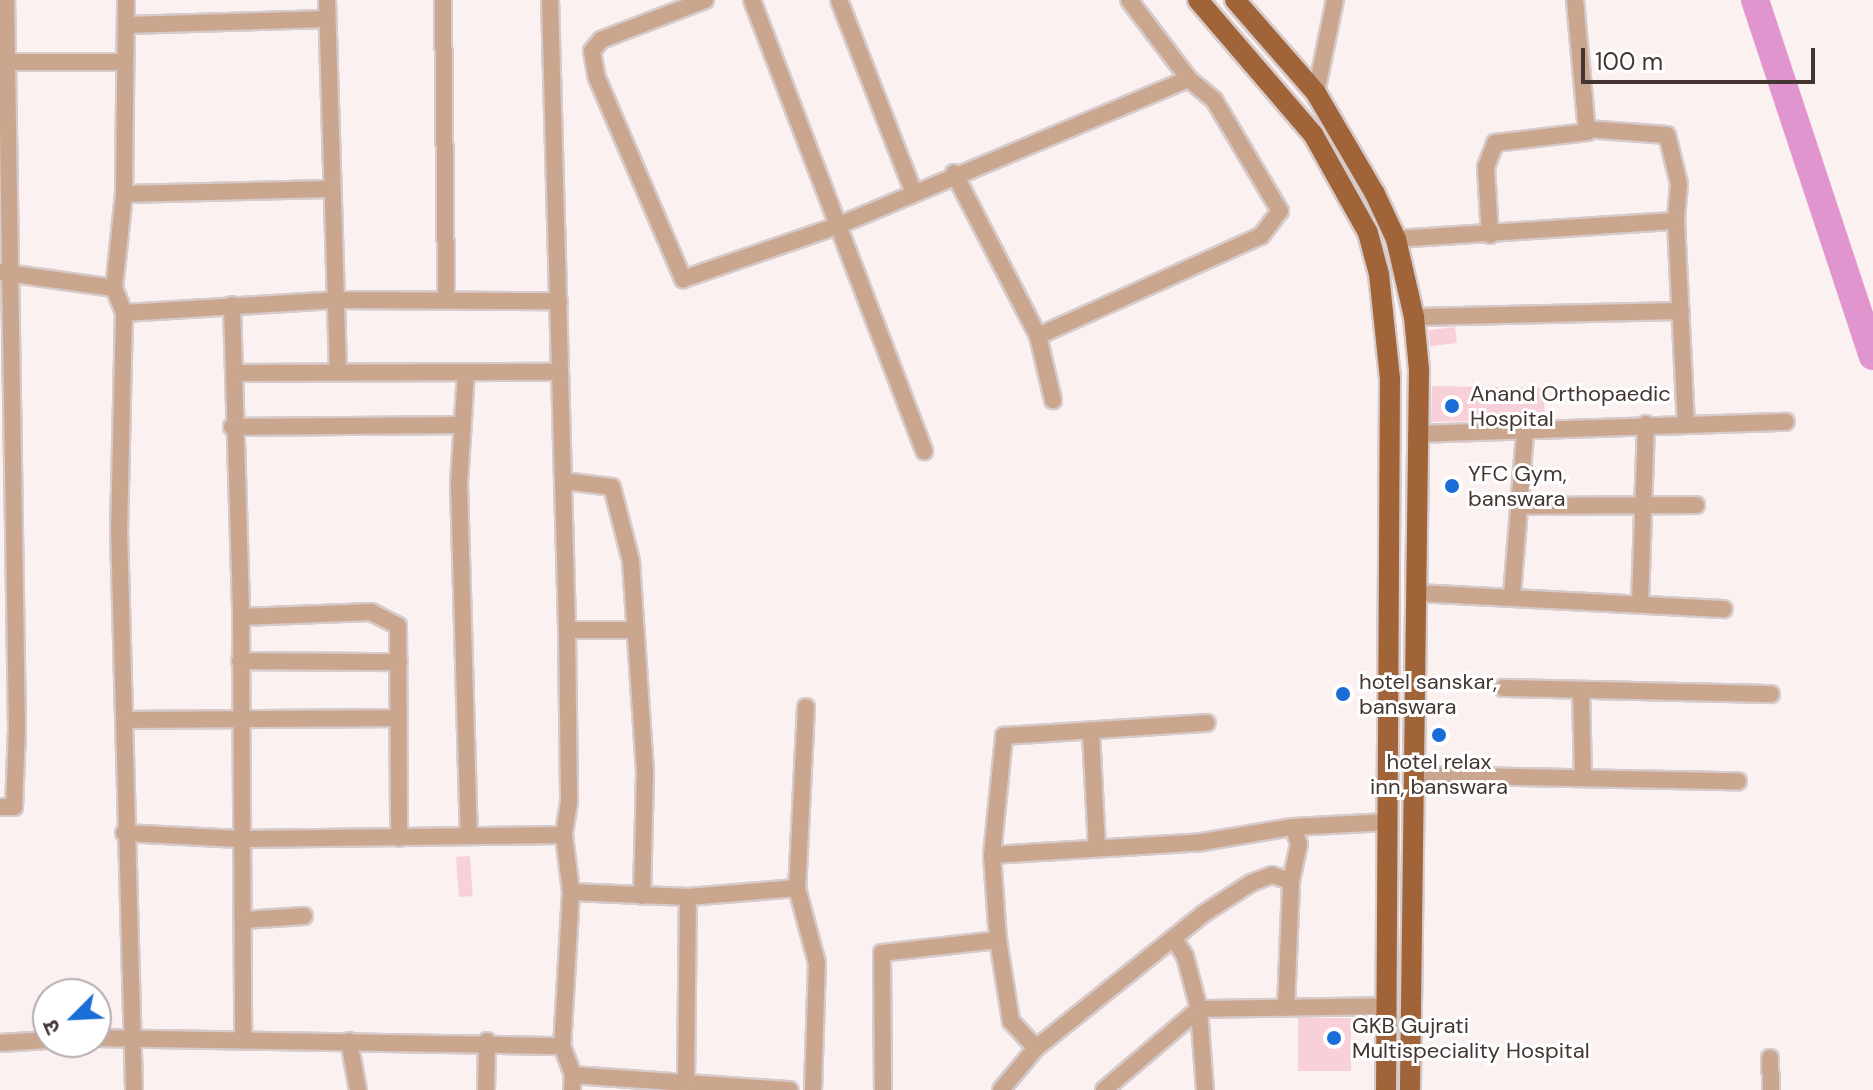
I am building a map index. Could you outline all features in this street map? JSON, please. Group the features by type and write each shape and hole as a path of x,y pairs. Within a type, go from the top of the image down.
{"main road":[{"path":"1198,0 1313,134 1368,233 1379,274 1390,379 1386,1090"},
{"path":"1235,0 1316,93 1396,239 1414,317 1416,434 1410,1090"}],"street":[{"path":"0,807 14,807 7,738 2,181 6,0"},
{"path":"126,0 122,62 124,194 114,288 124,313 119,529 126,720 124,833 134,1090"},
{"path":"327,0 329,189 338,372"},
{"path":"443,0 446,299"},
{"path":"550,0 567,630 569,802 564,835 571,892 562,1046 573,1082 686,1082 789,1090"},
{"path":"705,0 601,40 592,51 597,78 683,279 837,226 954,173 1189,79"},
{"path":"752,0 837,226 901,378 924,451"},
{"path":"839,0 913,191"},
{"path":"1038,336 1261,236 1280,211 1214,100 1189,79 1129,0"},
{"path":"1316,93 1335,0"},
{"path":"1575,0 1587,129"},
{"path":"126,25 327,19"},
{"path":"7,62 122,62"},
{"path":"1490,235 1486,167 1495,143 1587,129 1667,135 1679,184 1676,221 1686,425"},
{"path":"954,173 1038,336 1053,400"},
{"path":"124,194 329,189"},
{"path":"1396,239 1676,221"},
{"path":"4,272 114,288"},
{"path":"124,313 335,300 559,301"},
{"path":"232,305 236,373 232,427 239,488 241,617 243,1040"},
{"path":"1414,317 1681,311"},
{"path":"466,372 462,425 460,608 469,835"},
{"path":"236,373 560,372"},
{"path":"1416,434 1525,432 1646,424 1786,422"},
{"path":"1640,604 1646,424"},
{"path":"232,427 462,425"},
{"path":"1512,595 1525,432"},
{"path":"564,481 612,487 631,561 645,774 642,896"},
{"path":"1520,506 1696,505"},
{"path":"1415,593 1512,595 1724,609"},
{"path":"241,617 371,612 398,626 399,838"},
{"path":"567,630 635,630"},
{"path":"240,661 399,662"},
{"path":"1503,688 1771,694"},
{"path":"1581,690 1583,776"},
{"path":"806,707 797,888 817,963 813,1090"},
{"path":"126,720 241,722 397,718"},
{"path":"1036,1048 1011,1021 998,940 992,855 1004,736 1091,733 1207,723"},
{"path":"1091,733 1097,848"},
{"path":"1413,775 1738,781"},
{"path":"992,855 1202,842 1293,827 1388,822"},
{"path":"1286,1008 1291,881 1299,844 1293,827"},
{"path":"124,833 240,839 564,835"},
{"path":"1001,1090 1036,1048 1174,939 1251,883 1272,875 1291,881"},
{"path":"571,892 688,897 797,888"},
{"path":"686,1082 688,897"},
{"path":"244,920 304,916"},
{"path":"1174,939 1185,956 1199,1009 1205,1090"},
{"path":"883,1090 882,953 998,940"},
{"path":"1104,1090 1199,1009 1386,1006"},
{"path":"112,1037 487,1041 562,1046"},
{"path":"0,1043 32,1041"},
{"path":"349,1041 358,1090"},
{"path":"486,1090 487,1041"},
{"path":"1770,1058 1771,1090"}],"building":[{"path":"1455,327 1457,343 1430,346 1428,330"},
{"path":"1432,386 1545,388 1544,419 1431,422"},
{"path":"470,856 473,896 459,897 456,857"},
{"path":"1298,1018 1351,1018 1351,1071 1298,1071"}],"waterway":[{"path":"1755,0 1873,356"}],"place":[{"name":"Anand Orthopaedic Hospital","path":"1452,406"},
{"name":"YFC Gym, banswara","path":"1452,486"},
{"name":"hotel sanskar, banswara","path":"1343,694"},
{"name":"hotel relax inn, banswara","path":"1439,735"},
{"name":"GKB Gujrati Multispeciality Hospital","path":"1334,1038"}]}
